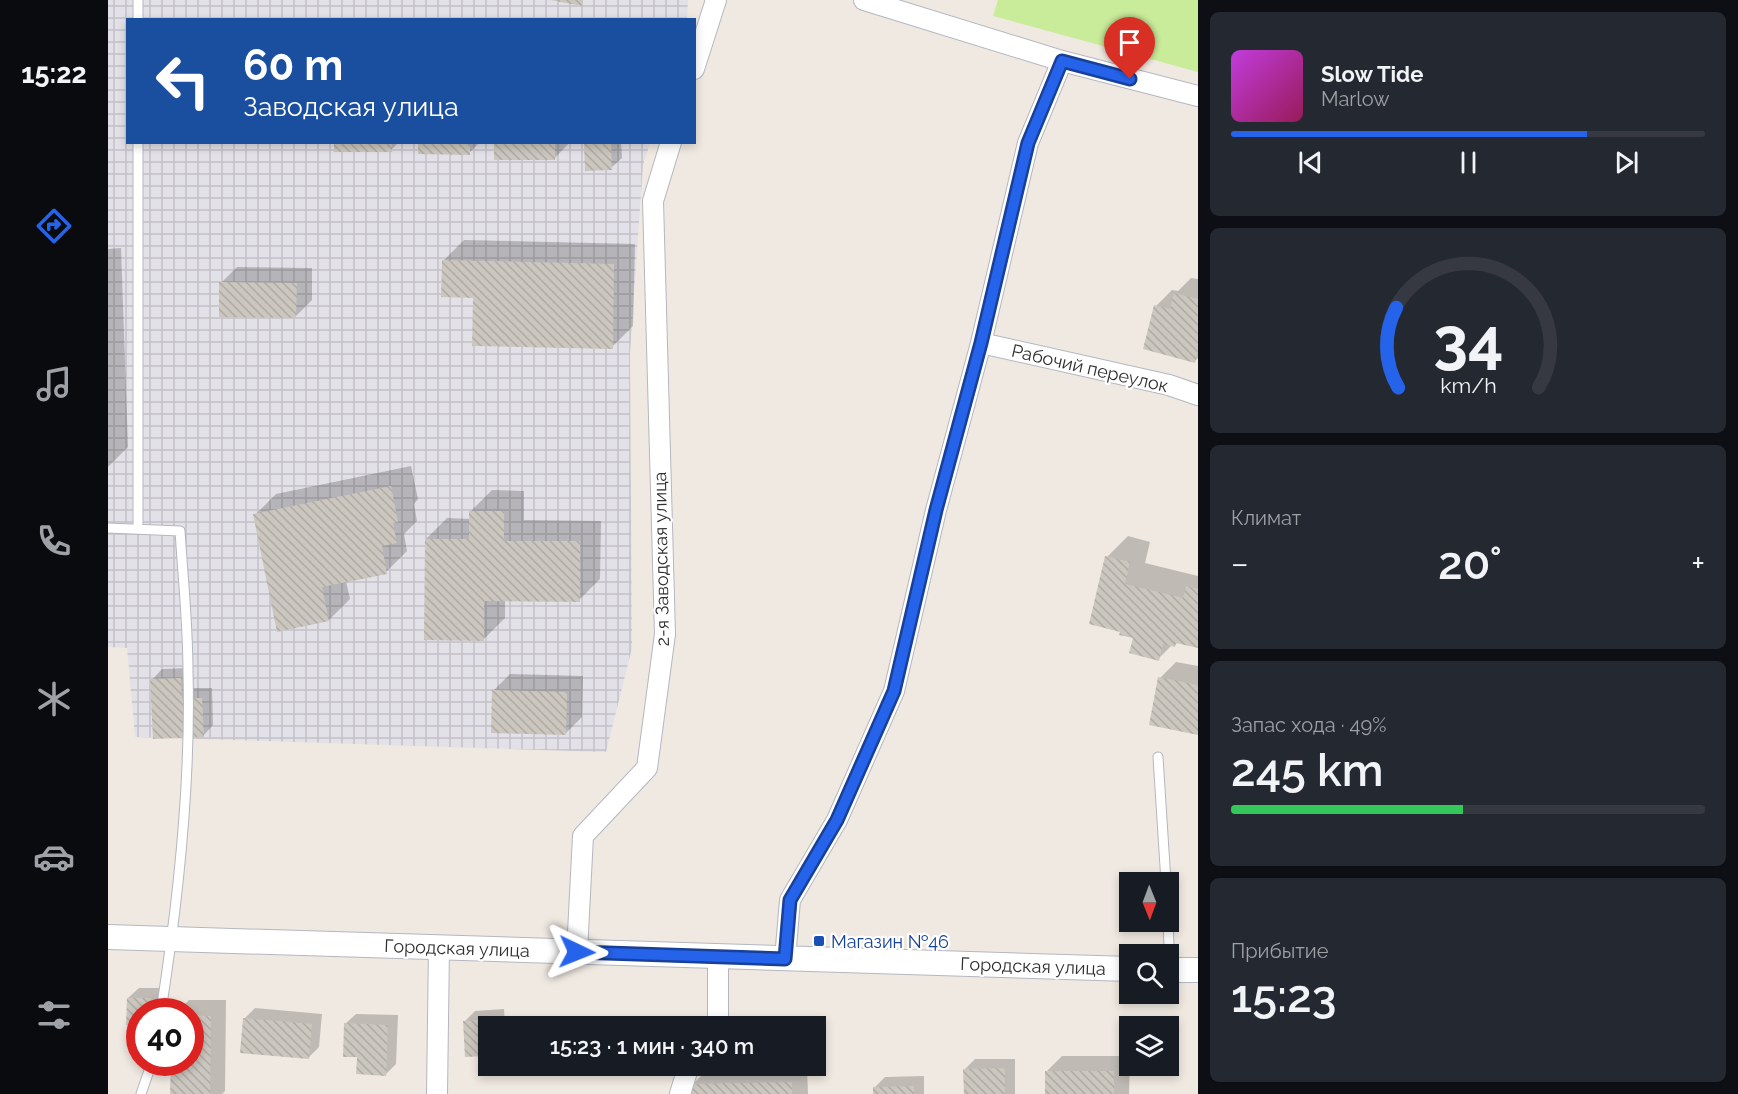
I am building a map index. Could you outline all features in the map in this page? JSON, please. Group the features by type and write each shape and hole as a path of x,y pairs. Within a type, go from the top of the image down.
{"street":[{"path":"696,63 716,0"},
{"path":"864,0 1062,61 1198,96"},
{"path":"785,959 790,900 837,820 894,691 936,510 981,343 1028,143 1062,61"},
{"name":"2-я Заводская улица","path":"577,952 583,836 647,768 665,634 653,201 670,144"},
{"name":"Рабочий переулок","path":"981,343 1169,385 1198,395"},
{"name":"Городская улица","path":"108,937 1119,969"},
{"path":"437,1094 439,947"},
{"path":"718,957 718,1016"},
{"path":"1179,970 1198,970"},
{"path":"680,1094 686,1076"}],"lane":[{"path":"138,0 138,18"},
{"path":"138,144 138,529"},
{"path":"108,528 180,531 188,671 187,762 172,939 163,998"},
{"path":"1158,757 1165,872"},
{"path":"141,1094 147,1076"}],"shaded area":[{"path":"108,0 688,0 687,18 126,18 126,144 650,144 643,165 630,353 632,648 606,752 135,737 127,648 108,647"}],"green space":[{"path":"998,0 1198,0 1198,72 993,16"}],"building":[{"path":"550,0 583,0 582,6"},
{"path":"334,144 392,144 392,152 334,152"},
{"path":"418,144 470,144 470,155 418,154"},
{"path":"494,144 555,144 555,160 494,160"},
{"path":"584,144 611,144 612,170 585,171"},
{"path":"442,260 614,264 613,349 472,346 473,298 441,297"},
{"path":"219,282 297,283 296,318 219,317"},
{"path":"1174,293 1198,299 1198,351 1195,363 1143,349 1154,305 1170,309"},
{"path":"391,486 398,522 393,523 397,543 382,546 387,574 322,587 329,621 277,632 253,514"},
{"path":"469,511 504,511 504,541 580,541 580,602 484,601 484,641 424,640 425,539 469,539"},
{"path":"1105,556 1130,562 1125,584 1183,598 1186,586 1198,589 1198,648 1176,643 1175,647 1163,644 1159,661 1129,653 1133,638 1089,624"},
{"path":"1158,677 1198,685 1198,735 1149,725"},
{"path":"181,678 182,698 202,698 204,737 153,739 150,679"},
{"path":"492,690 567,692 566,735 491,733"},
{"path":"204,1016 211,1016 210,1094 170,1094 171,1076 204,1076"},
{"path":"243,1018 312,1024 309,1059 240,1053"},
{"path":"478,1020 478,1056 465,1057 463,1021"},
{"path":"344,1023 388,1025 386,1076 356,1074 357,1057 343,1057"},
{"path":"1005,1068 1005,1094 964,1094 963,1069"},
{"path":"1045,1071 1114,1071 1114,1094 1045,1094"},
{"path":"792,1082 792,1094 690,1094 690,1084"},
{"path":"914,1086 914,1094 873,1094 873,1087"}],"place":[{"name":"Магазин №46","path":"819,941"}],"route":[{"path":"577,952 785,959 790,900 837,820 894,691 936,510 981,343 1028,143 1062,61 1130,79"}]}
